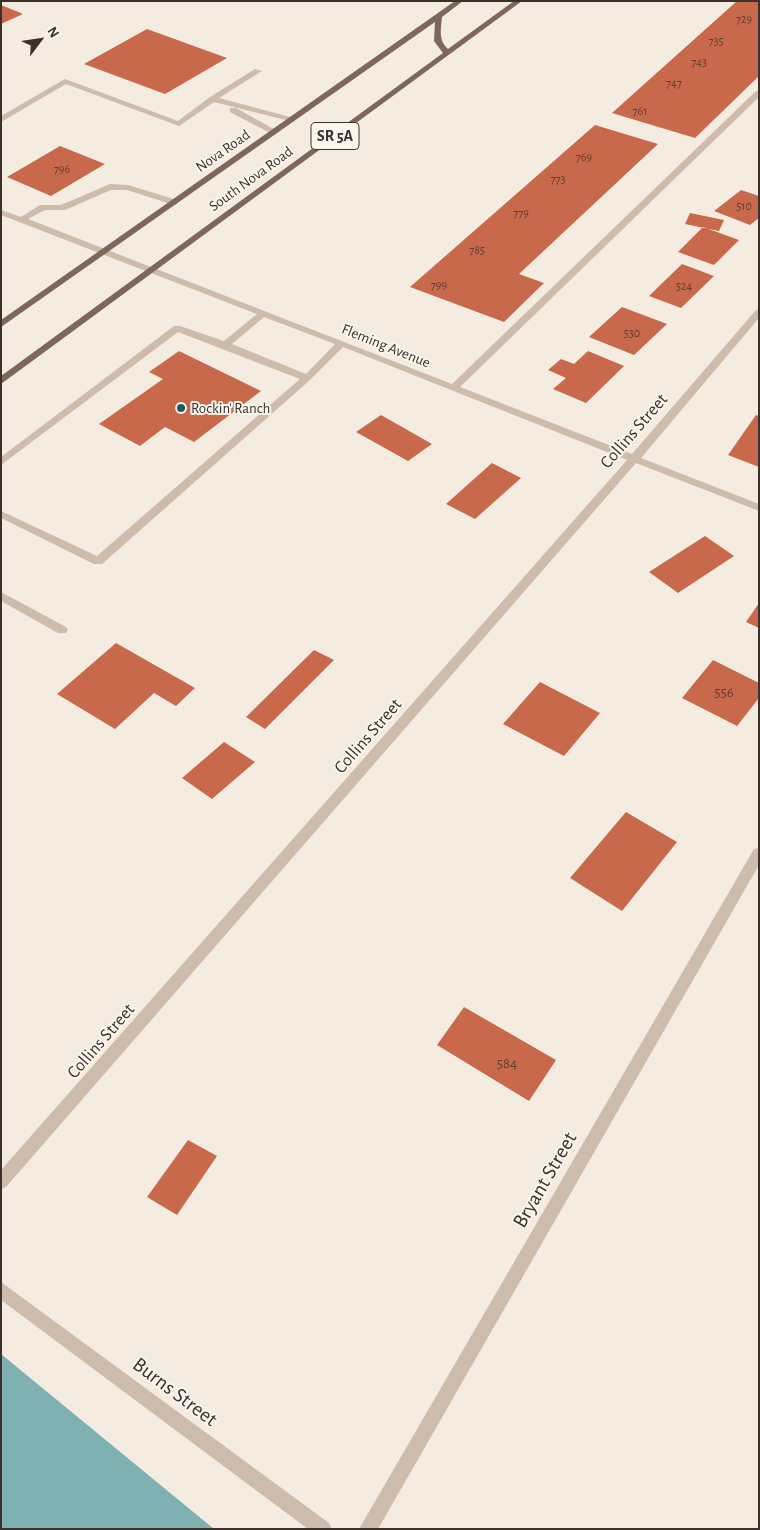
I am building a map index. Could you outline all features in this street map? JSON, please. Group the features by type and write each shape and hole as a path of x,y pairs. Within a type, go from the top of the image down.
{"main road":[{"name":"Nova Road","path":"1,324 460,1"},
{"name":"South Nova Road","path":"1,381 519,1"},
{"path":"439,16 436,39 440,46 448,53"}],"street":[{"path":"1,120 65,81 179,124 258,71"},
{"path":"452,388 759,93"},
{"path":"213,100 291,120"},
{"path":"213,100 275,132"},
{"path":"21,220 43,207 62,208 110,187 128,188 174,202"},
{"name":"Fleming Avenue","path":"1,212 759,508"},
{"name":"Collins Street","path":"1,1182 759,312"},
{"path":"225,345 263,313"},
{"path":"1,462 177,328 306,378"},
{"path":"1,514 98,561 306,378 341,344"},
{"path":"1,596 62,630"},
{"name":"Bryant Street","path":"368,1529 759,853"},
{"name":"Burns Street","path":"1,1290 323,1529"}],"water":[{"path":"1,1354 214,1529 1,1529"}],"building":[{"path":"737,1 759,1 759,76 695,138 612,113"},
{"path":"1,5 23,14 1,24"},
{"path":"147,29 227,58 165,94 84,64"},
{"path":"595,125 658,144 519,274 544,283 504,322 410,287"},
{"path":"60,146 105,164 51,196 7,177"},
{"path":"741,190 759,196 759,218 750,225 714,211"},
{"path":"690,213 724,220 719,231 685,224"},
{"path":"703,227 739,240 714,265 678,252"},
{"path":"682,264 714,276 681,308 649,296"},
{"path":"622,307 667,324 634,355 589,337"},
{"name":"Rockin' Ranch","path":"179,351 261,391 194,442 165,427 140,446 99,424 163,379 149,372"},
{"path":"588,351 624,366 586,403 553,389 566,378 548,370 561,359 574,364"},
{"path":"381,415 432,444 408,461 356,432"},
{"path":"756,415 759,416 759,467 728,455"},
{"path":"492,463 521,478 475,519 446,504"},
{"path":"705,536 734,556 678,593 649,572"},
{"path":"759,603 759,628 746,622"},
{"path":"116,643 195,688 176,706 154,693 115,729 57,694"},
{"path":"314,650 334,660 265,729 246,717"},
{"path":"713,660 759,683 759,698 737,726 682,698"},
{"path":"540,682 600,713 564,756 503,724"},
{"path":"224,742 255,762 212,799 182,778"},
{"path":"626,812 677,842 622,911 570,878"},
{"path":"464,1007 556,1060 529,1101 437,1045"},
{"path":"188,1140 217,1156 177,1215 147,1197"}],"place":[{"name":"Rockin' Ranch","path":"181,408"}]}
